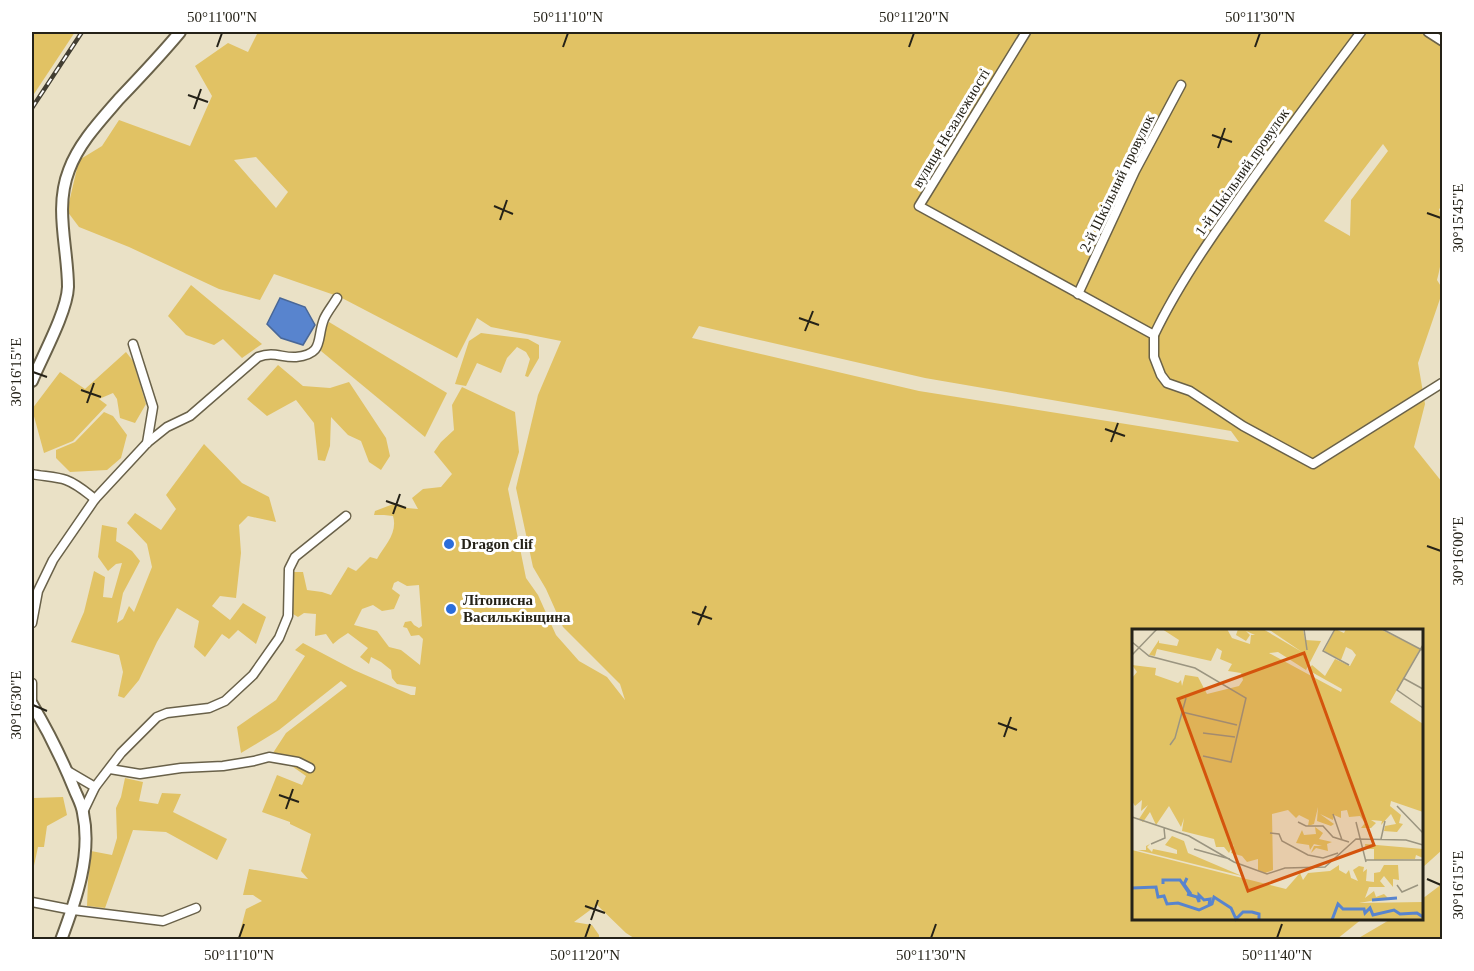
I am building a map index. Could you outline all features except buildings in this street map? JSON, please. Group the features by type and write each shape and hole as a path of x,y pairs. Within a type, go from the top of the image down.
{"street":[{"path":"32,381 64,309 68,289 61,210 64,184 69,170 77,153 98,123 180,32"},
{"name":"вулиця Незалежності","path":"1026,32 919,206 1078,294"},
{"name":"1-й Шкільний провулок","path":"1154,335 1163,316 1211,238 1271,151 1360,32"},
{"path":"1428,32 1443,41"},
{"name":"2-й Шкільний провулок","path":"1078,294 1135,171 1181,85"},
{"path":"1078,294 1154,335 1154,357 1167,383 1190,391 1243,426 1313,464 1443,383"},
{"path":"32,623 38,591 53,560 95,499 147,443 167,427 190,416 258,357 264,354 293,357 310,354 318,345 324,319 336,298"},
{"path":"133,344 153,406 147,443"},
{"path":"32,474 64,479 80,487 95,499"},
{"path":"83,812 95,787 121,753 157,717 173,711 209,708 225,701 253,675 279,638 288,616 289,569 295,557 346,516"},
{"path":"32,683 32,704 66,770 83,812 86,840 83,864 73,910 61,939"},
{"path":"110,770 140,774 181,768 223,766 269,757 298,762 310,768"},
{"path":"66,770 95,787"},
{"path":"32,902 73,910 163,921 196,908"}],"shaded area":[{"path":"32,32 75,32 32,97"},
{"path":"258,32 1442,32 1442,207 1439,209 1443,244 1437,280 1442,293 1418,363 1425,404 1414,447 1442,482 1442,850 1423,867 1423,629 1132,629 1132,920 1361,920 1337,939 637,940 626,933 597,905 574,922 592,925 599,939 238,939 246,909 262,901 253,895 243,895 249,869 308,879 301,871 311,834 290,822 262,812 277,775 302,785 306,776 273,753 286,733 347,686 341,681 279,730 241,753 237,727 276,700 305,656 295,650 303,643 354,670 415,695 416,687 397,684 392,678 391,670 381,662 371,657 369,664 360,657 368,648 348,633 333,644 326,634 315,636 316,614 304,613 298,617 293,614 291,602 293,572 303,572 307,590 331,595 348,567 356,571 370,557 377,559 390,539 394,522 393,516 374,515 375,511 396,503 407,508 418,509 412,498 423,489 441,487 452,474 434,452 454,430 452,405 462,387 515,412 519,452 508,489 526,578 538,595 556,635 579,661 607,677 625,700 620,684 563,627 533,567 516,488 538,395 561,341 491,327 477,318 457,358 340,297 274,274 260,300 219,289 129,247 79,227 67,211 79,160 102,146 119,120 190,146 212,96 195,66 228,43 248,52","holes":["1383,144 1388,151 1351,200 1350,236 1324,221","256,157 288,192 276,208 234,160","699,326 925,378 1231,431 1239,442 919,391 692,338","398,581 407,586 419,585 422,626 419,628 411,621 405,622 403,627 407,628 411,636 419,635 423,639 420,665 401,650 389,647 377,631 354,625 362,609 373,605 382,611 394,609 400,595 392,589 394,583"]},
{"path":"191,285 262,344 242,358 223,339 214,345 186,335 168,316"},
{"path":"329,322 447,393 425,437 321,351"},
{"path":"481,333 528,339 539,345 539,358 528,377 525,376 530,359 526,352 517,347 507,358 501,373 477,363 466,386 455,384 469,341"},
{"path":"126,352 133,361 146,404 135,423 120,418 117,399 113,393 99,399 107,405 73,441 44,453 32,409 60,372 85,389"},
{"path":"278,365 303,386 330,388 349,382 386,438 390,456 381,470 369,462 361,441 348,435 331,417 330,446 325,461 318,460 314,423 296,400 267,416 247,399"},
{"path":"104,412 113,416 127,435 121,458 107,470 70,472 56,458 56,450 75,442"},
{"path":"204,444 242,483 269,497 276,522 248,516 239,525 241,553 236,598 220,596 212,606 230,620 243,603 266,617 256,644 238,630 229,639 222,634 205,657 194,647 199,621 177,608 157,642 139,680 124,698 118,696 123,672 119,655 71,642 84,612 94,571 105,577 103,597 112,598 122,563 116,564 108,571 98,557 102,525 117,528 116,541 132,551 140,561 123,593 117,623 123,619 129,606 134,612 152,567 147,544 127,523 135,513 161,530 176,509 166,495"},
{"path":"125,778 143,782 139,801 158,804 162,793 181,794 173,812 227,839 217,860 166,832 133,830 105,908 87,906 91,851 112,855 117,838 116,808"},
{"path":"63,797 67,815 47,826 44,847 38,847 32,875 34,798"},
{"path":"1442,884 1442,939 1357,939 1389,920 1423,920 1423,898"}],"water":[{"path":"280,298 305,307 315,325 303,345 281,338 267,324"}],"railway":[{"path":"32,108 82,32"}],"place":[{"name":"Dragon clif","path":"449,544"},
{"name":"Літописна Васильківщина","path":"451,609"}]}
